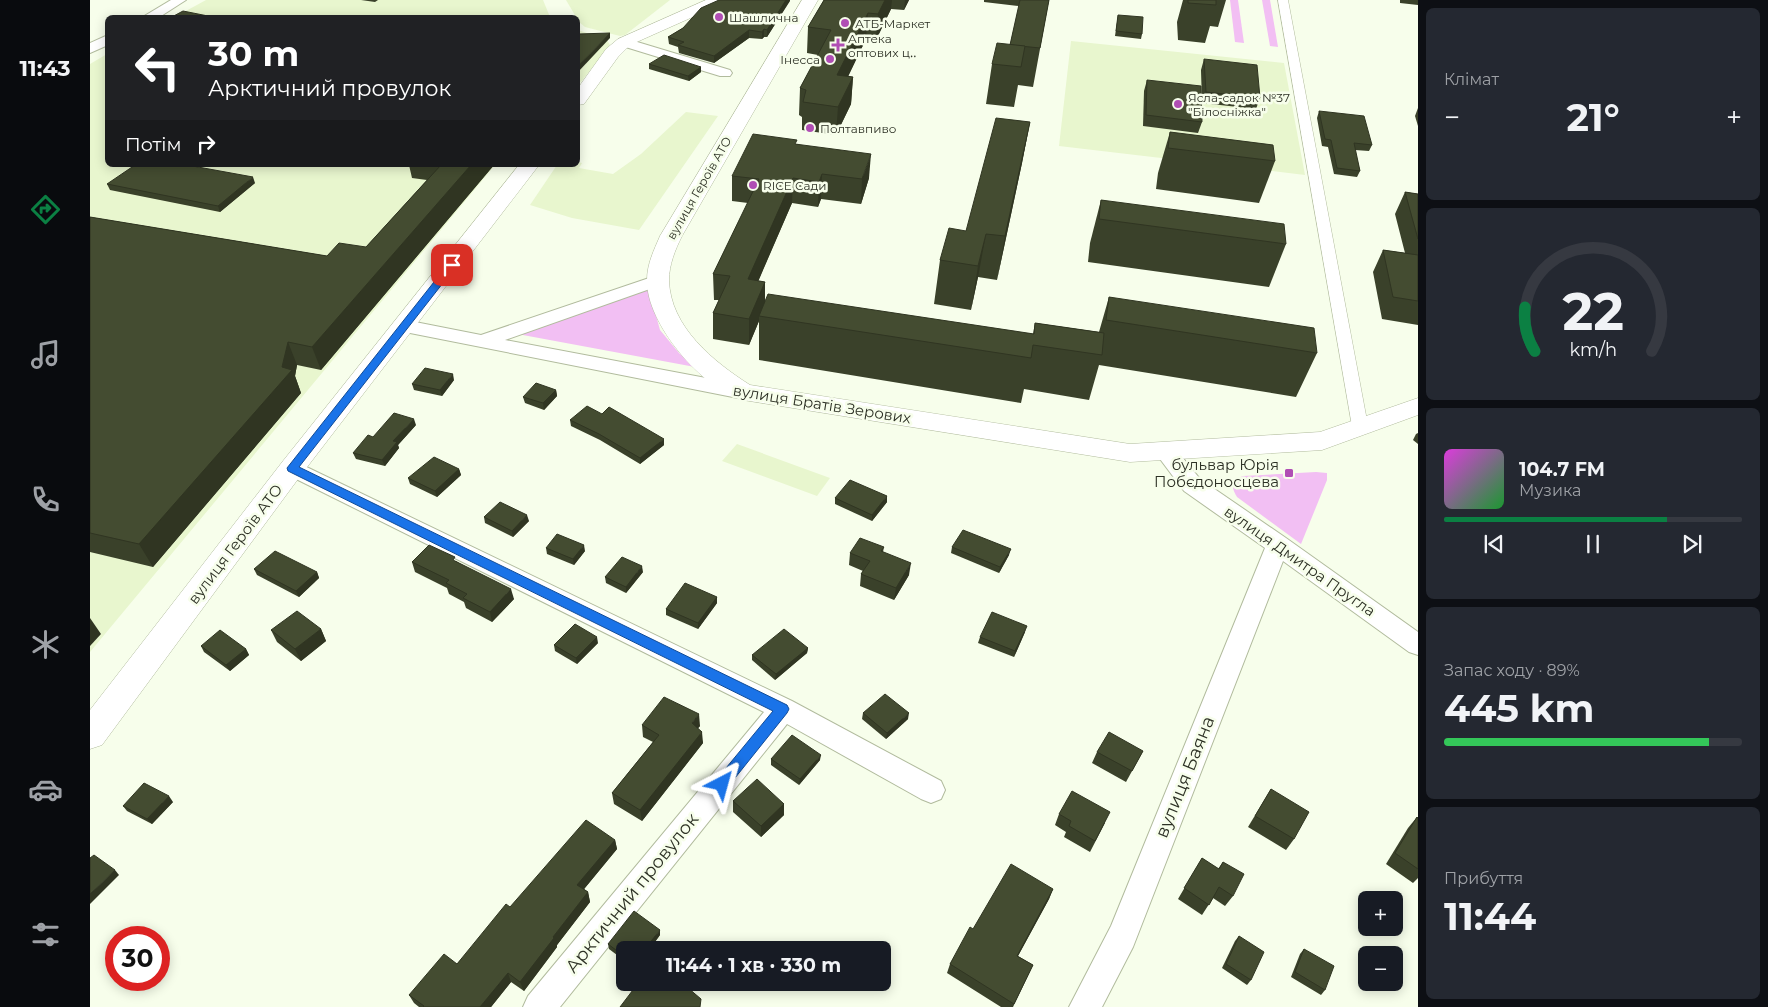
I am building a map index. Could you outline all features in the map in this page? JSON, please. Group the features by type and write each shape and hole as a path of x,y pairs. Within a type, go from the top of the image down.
{"street":[{"path":"153,15 180,0"},
{"path":"580,97 612,53 624,42 719,0"},
{"name":"вулиця Героїв АТО","path":"743,392 709,369 684,345 667,314 658,280 664,252 671,236 810,0"},
{"path":"1283,0 1360,426"},
{"path":"90,49 105,41"},
{"path":"624,42 725,73"},
{"name":"вулиця Героїв АТО","path":"90,735 292,468 405,326 527,167"},
{"path":"482,341 658,280"},
{"name":"вулиця Братів Зерових","path":"405,326 743,392 1130,453 1322,441 1418,406"},
{"name":"вулиця Дмитра Пругла","path":"1165,451 1192,485 1278,544 1418,645"},
{"path":"292,468 783,709 931,790"},
{"name":"вулиця Баяна","path":"1085,1007 1122,936 1278,544"},
{"name":"Арктичний провулок","path":"539,1007 783,709"}],"shaded area":[{"path":"206,0 543,0 549,15 178,15"},
{"path":"566,0 670,0 625,35 620,36 585,27 580,23 580,15 575,15"},
{"path":"1230,0 1238,0 1244,43 1235,42"},
{"path":"1262,0 1270,0 1278,47 1270,46"},
{"path":"580,31 607,40 610,45 581,82"},
{"name":"Ясла-садок №37 \"Білосніжка\"","path":"1071,41 1284,63 1305,175 1059,146"},
{"path":"105,55 105,167 493,167 90,652 90,64"},
{"path":"686,112 718,116 639,230 572,218 530,205 556,167 580,167 613,174 641,154"},
{"path":"647,283 660,330 679,353 695,367 506,332"},
{"path":"737,444 830,478 817,496 722,461"},
{"path":"1327,473 1327,480 1301,544 1237,497 1233,488 1236,479 1243,476"}],"building":[{"path":"719,0 786,0 767,30 764,29 762,32 749,30 714,56 678,45 684,42 668,37 683,28 701,8"},
{"path":"824,0 885,0 878,14 868,13 837,75 853,77 838,107 803,102 806,90 800,88 831,30 808,27"},
{"path":"1020,0 1049,0 1040,48 1010,45"},
{"path":"1188,0 1216,0 1216,5 1188,3"},
{"path":"183,11 203,15 176,15"},
{"path":"1118,15 1143,17 1142,34 1116,31"},
{"path":"610,33 580,64 580,34"},
{"path":"997,43 1025,46 1021,67 992,64"},
{"path":"664,55 701,67 688,76 649,64"},
{"path":"1204,59 1257,65 1260,98 1206,92"},
{"path":"1147,80 1201,86 1202,122 1146,115"},
{"path":"1319,111 1364,116 1372,145 1354,143 1360,171 1337,168 1331,140 1325,139"},
{"path":"996,118 1030,122 1005,236 986,234 978,266 940,260 949,228 966,231"},
{"path":"1170,132 1273,145 1275,161 1168,148"},
{"path":"753,134 797,140 795,144 871,154 862,179 822,174 819,182 793,178 748,279 765,282 749,319 713,313 730,276 713,274 759,179 732,176"},
{"path":"132,167 198,167 253,177 218,206 107,184"},
{"path":"439,167 469,167 312,347 288,342 282,367 292,370 139,544 90,533 90,217 327,256 339,243 366,247"},
{"path":"1405,192 1418,194 1418,239"},
{"path":"1101,200 1284,224 1286,244 1099,219"},
{"path":"1383,250 1418,255 1418,301 1393,297"},
{"path":"768,294 1034,334 1035,323 1104,333 1102,355 1033,345 1031,358 759,316"},
{"path":"1109,297 1314,328 1317,353 1106,320"},
{"path":"425,368 453,374 440,390 412,384"},
{"path":"536,383 556,390 543,403 523,397"},
{"path":"587,406 602,414 609,407 664,439 640,458 599,434 570,420"},
{"path":"394,413 414,419 393,441 397,442 382,460 353,453 368,435 373,437"},
{"path":"434,457 459,469 435,491 408,478"},
{"path":"850,480 887,496 872,515 835,498"},
{"path":"500,502 527,515 512,531 484,517"},
{"path":"963,530 1011,549 1000,567 952,547"},
{"path":"557,534 584,545 573,559 546,548"},
{"path":"860,538 884,547 881,551 911,563 896,588 861,574 870,561 850,553"},
{"path":"429,545 455,557 453,560 511,589 490,612 463,598 467,594 446,583 449,580 412,562"},
{"path":"275,551 317,572 296,591 254,569"},
{"path":"622,557 642,566 626,587 605,577"},
{"path":"685,583 717,597 698,623 666,609"},
{"path":"297,611 321,629 295,649 271,630"},
{"path":"992,612 1027,626 1015,651 980,637"},
{"path":"575,624 597,637 576,658 554,645"},
{"path":"784,629 808,648 776,674 752,655"},
{"path":"220,630 246,649 226,665 201,646"},
{"path":"885,694 909,713 887,733 863,713"},
{"path":"664,697 699,714 692,723 702,732 640,810 612,793 659,735 642,725"},
{"path":"1109,732 1143,751 1132,771 1097,752"},
{"path":"792,735 821,755 800,779 771,759"},
{"path":"757,779 784,804 761,826 733,801"},
{"path":"144,783 169,796 147,819 123,806"},
{"path":"1271,789 1309,812 1294,839 1255,816"},
{"path":"1072,791 1110,812 1095,841 1069,826 1071,821 1059,814"},
{"path":"1418,818 1418,869 1395,853"},
{"path":"586,820 615,840 577,885 588,892 520,982 508,973 480,1007 423,1007 409,995 444,954 457,964 506,904 510,907"},
{"path":"94,855 115,870 90,894 90,858"},
{"path":"1202,858 1219,869 1223,862 1244,874 1233,896 1219,887 1209,905 1184,888"},
{"path":"1011,864 1053,889 1017,956 1033,965 1014,1004 950,964 970,927 973,929"},
{"path":"634,911 660,930 651,941 616,941 616,950 608,944"},
{"path":"1239,936 1264,952 1251,980 1226,964"},
{"path":"1304,949 1334,966 1325,990 1295,972"},
{"path":"632,991 692,991 701,999 700,1007 620,1007"}],"place":[{"name":"Шашлична","path":"719,17"},
{"name":"АТБ-Маркет","path":"845,23"},
{"name":"Аптека оптових ц‥","path":"838,45"},
{"name":"Інесса","path":"830,59"},
{"name":"Ясла-садок №37 \"Білосніжка\"","path":"1178,104"},
{"name":"Полтавпиво","path":"810,128"},
{"name":"RICE Сади","path":"753,185"},
{"name":"бульвар Юрія Побєдоносцева","path":"1289,473"}],"route":[{"path":"452,265 292,468 783,709 722,784"}]}
